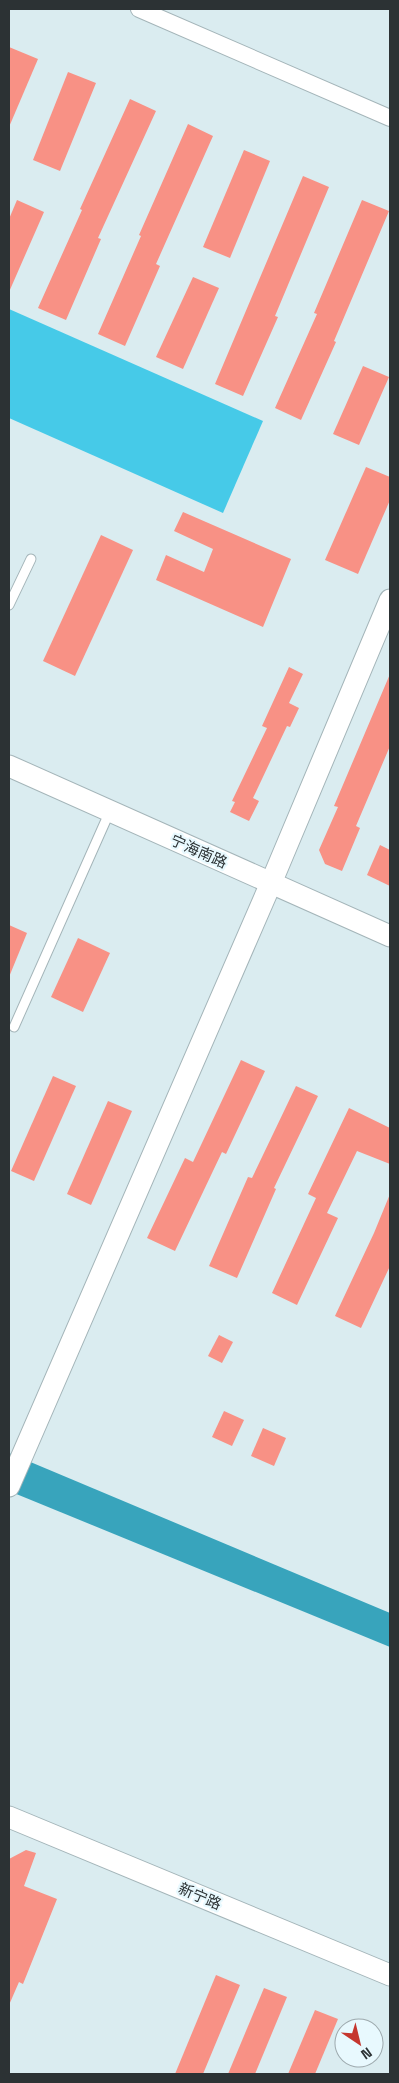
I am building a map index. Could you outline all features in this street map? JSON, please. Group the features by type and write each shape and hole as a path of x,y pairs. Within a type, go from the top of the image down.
{"street":[{"path":"139,9 390,118"},
{"path":"9,1486 270,883 390,600"},
{"name":"宁海南路","path":"9,766 390,936"},
{"name":"新宁路","path":"9,1817 390,1976"}],"lane":[{"path":"9,605 32,559"},
{"path":"14,1027 110,811"}],"shaded area":[{"path":"9,309 263,421 223,513 9,418"},
{"path":"9,1453 390,1613 390,1647 9,1491"}],"building":[{"path":"9,47 38,59 9,127"},
{"path":"68,72 96,83 60,171 33,160"},
{"path":"130,99 156,111 98,238 101,239 66,320 38,308"},
{"path":"188,124 213,136 156,264 160,266 125,346 98,334"},
{"path":"244,150 270,161 230,258 203,247"},
{"path":"303,176 329,187 275,316 278,317 243,396 215,384"},
{"path":"17,200 44,212 9,292 9,219"},
{"path":"362,200 389,211 334,341 336,342 301,420 275,408 317,314 314,313"},
{"path":"193,277 219,288 183,369 156,357"},
{"path":"363,366 389,377 359,445 333,434"},
{"path":"366,467 390,477 390,500 358,574 325,560"},
{"path":"183,512 291,559 263,627 156,580 166,555 204,572 213,549 174,531"},
{"path":"101,535 133,550 75,676 43,661"},
{"path":"289,667 303,674 289,703 299,708 290,727 287,726 253,798 259,801 249,821 230,812 235,802 232,801 267,728 262,726"},
{"path":"390,674 390,746 356,826 360,828 342,871 325,864 319,850 338,807 334,806"},
{"path":"380,845 390,850 390,886 367,875"},
{"path":"9,925 27,933 9,977"},
{"path":"78,938 110,953 83,1012 51,997"},
{"path":"241,1060 265,1071 226,1154 222,1152 175,1251 147,1238 185,1158 193,1162"},
{"path":"53,1076 76,1086 34,1181 11,1171"},
{"path":"296,1086 318,1096 274,1188 276,1189 237,1278 209,1266 248,1177 252,1178"},
{"path":"108,1101 132,1111 91,1205 67,1194"},
{"path":"349,1108 390,1128 390,1164 357,1151 327,1213 338,1218 297,1305 272,1293 316,1198 308,1194"},
{"path":"390,1194 390,1266 361,1328 335,1316"},
{"path":"219,1335 233,1342 222,1363 208,1356"},
{"path":"224,1411 244,1420 232,1446 212,1437"},
{"path":"263,1428 286,1438 274,1466 251,1456"},
{"path":"26,1850 36,1853 24,1886 57,1899 23,1984 19,1982 9,2005 9,1859"},
{"path":"216,1975 240,1985 203,2074 175,2074"},
{"path":"264,1988 287,1997 255,2074 228,2074"},
{"path":"315,2010 335,2018 334,2029 315,2074 288,2074"}]}
